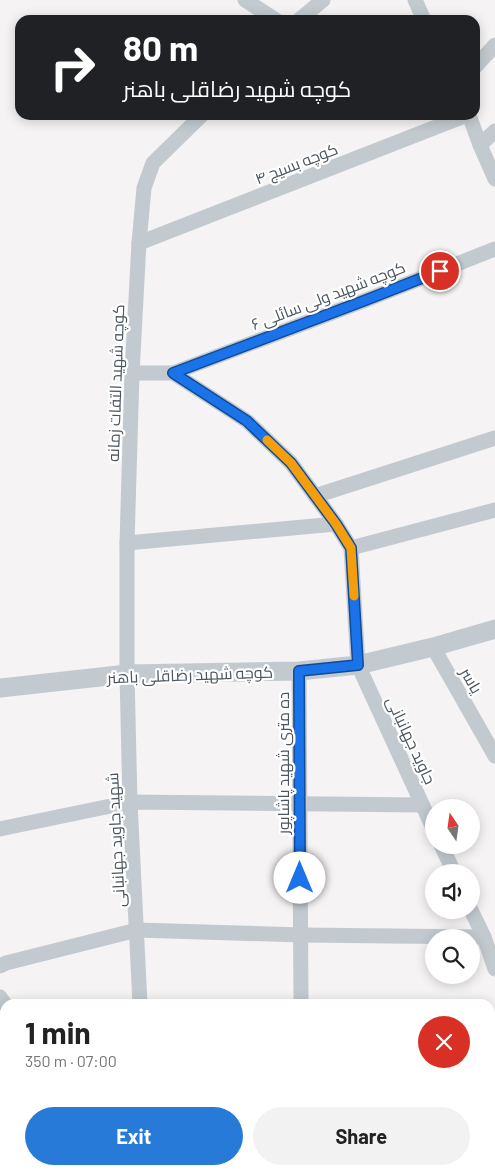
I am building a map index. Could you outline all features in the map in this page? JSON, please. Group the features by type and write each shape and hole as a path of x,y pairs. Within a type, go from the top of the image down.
{"street":[{"path":"245,0 268,15"},
{"path":"305,15 323,0"},
{"path":"415,0 422,15"},
{"path":"480,62 495,45"},
{"name":"کوچه شهید التفات زمانه","path":"127,674 127,542 132,373 144,188 153,163 197,120"},
{"name":"کوچه بسیج ۴","path":"139,243 455,120"},
{"path":"470,120 495,179"},
{"path":"480,145 495,131"},
{"name":"کوچه شهید ولی سائلی ۶","path":"173,373 495,249"},
{"path":"132,373 173,373 247,421 291,463 336,524 351,548 358,665"},
{"path":"315,496 495,438"},
{"path":"351,548 495,510"},
{"path":"127,542 336,524"},
{"name":"کوچه شهید رضاقلی باهنر","path":"0,688 127,674 299,671 358,665 433,647 495,629"},
{"name":"یاسر","path":"433,647 495,756"},
{"name":"جاوید جهانبانی","path":"358,665 425,811"},
{"name":"ده متری شهید پاشاپور","path":"299,671 301,999"},
{"name":"شهید جاوید جهانبانی","path":"127,674 130,802 140,999"},
{"path":"0,829 130,802 422,805"},
{"path":"475,919 495,969"},
{"path":"0,966 137,930 484,937"}],"slow traffic":[{"path":"267,440 291,463 336,524 351,548 354,596"}],"route":[{"path":"300,878 299,671 358,665 351,548 336,524 291,463 247,421 173,373 440,271"}]}
